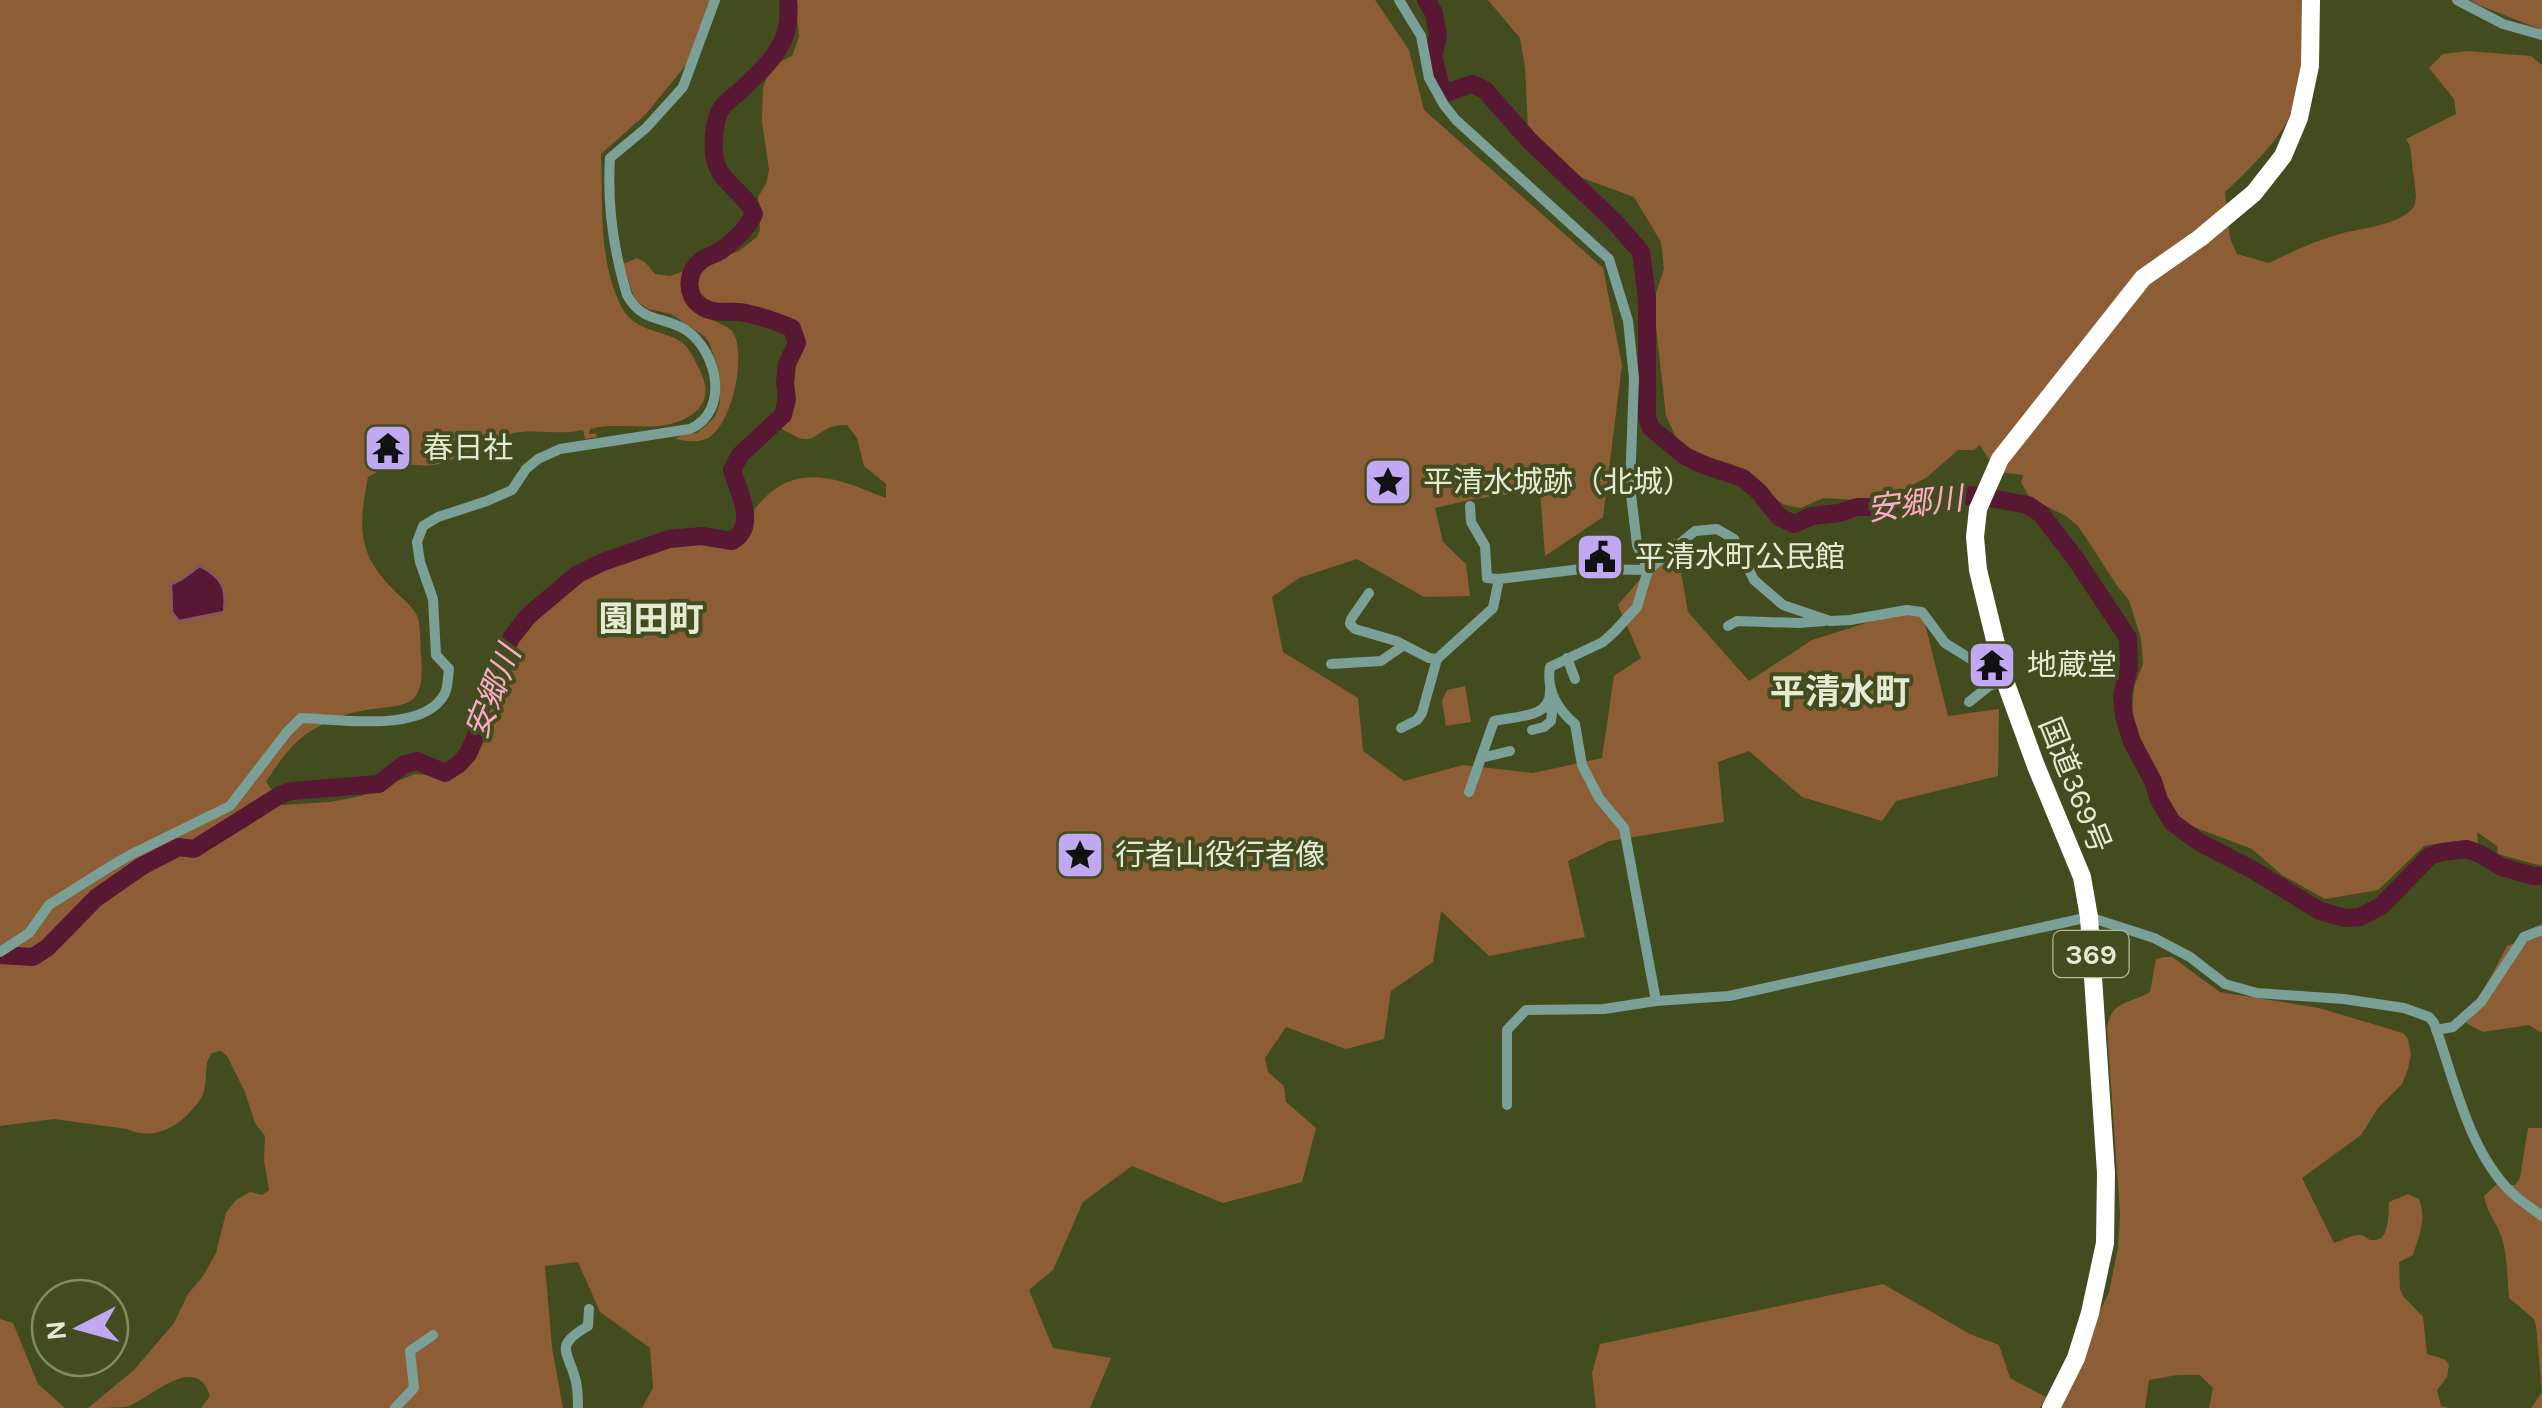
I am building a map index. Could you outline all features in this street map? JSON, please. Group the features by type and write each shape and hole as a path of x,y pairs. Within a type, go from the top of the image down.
{"highway":[{"name":"国道369号","path":"2051,1408 2076,1358 2105,1243 2106,1174 2089,916 2082,877 2005,681 1978,570 1978,509 1999,462 2144,278 2254,193 2283,156 2299,118 2310,66 2311,0"}],"street":[{"path":"3,950 29,932 50,905 90,879 230,806 301,718 402,720 426,714 445,693 449,669 436,655 434,599 417,542 423,526 448,512 512,490 526,469 560,449 690,429 710,414 717,395 712,370 698,342 681,328 648,316 627,295 611,228 609,178 610,158 646,128 683,87 715,0"},
{"path":"1399,0 1421,36 1429,78 1456,120 1609,259 1628,321 1634,378 1630,486 1636,546 1648,570"},
{"path":"2457,0 2503,24 2542,35"},
{"path":"1470,506 1471,522 1485,546 1487,578 1580,569 1648,570"},
{"path":"1532,730 1551,722 1550,667 1602,642 1615,631 1636,606 1648,570 1695,531 1716,528 1734,540 1754,580 1784,604 1830,620"},
{"path":"1401,728 1422,713 1437,659 1493,608 1500,579"},
{"path":"1368,593 1351,619 1355,629 1437,659"},
{"path":"1728,626 1737,620 1799,623 1850,620 1907,610 1922,612 1945,643 2005,681"},
{"path":"1331,664 1381,661 1404,645"},
{"path":"1567,658 1575,679"},
{"path":"1968,702 1989,686 2005,681"},
{"path":"1550,690 1564,715 1576,724 1579,755 1593,787 1624,828 1656,1001"},
{"path":"1469,792 1494,722 1535,713 1548,704"},
{"path":"1480,758 1510,751"},
{"path":"1508,1105 1508,1030 1526,1010 1604,1009 1730,996 2089,916 2154,938 2190,958 2224,984 2256,993 2404,1008 2429,1016 2466,1118 2491,1166 2511,1192 2542,1216"},
{"path":"2436,1030 2453,1028 2480,1002 2524,937 2542,930"},
{"path":"578,1408 575,1378 564,1350 572,1335 588,1326 589,1308"},
{"path":"395,1408 414,1388 410,1351 433,1336"}],"shaded area":[{"path":"0,0 714,0 690,60 646,114 601,154 608,270 621,306 643,327 687,347 705,384 704,401 685,419 665,425 600,427 590,429 589,434 596,433 597,437 585,439 583,430 521,432 500,437 442,463 396,464 368,477 362,524 366,550 381,576 418,618 420,688 409,702 345,715 302,737 266,782 283,805 361,796 415,774 446,777 460,772 471,759 496,682 520,640 550,605 584,576 666,546 735,539 768,495 794,480 828,479 886,498 886,484 864,466 857,438 847,425 827,429 810,439 781,428 792,397 794,367 791,345 776,319 710,306 711,319 730,329 737,341 735,389 715,432 699,441 675,439 697,433 715,417 720,402 719,371 704,336 671,314 648,309 635,300 623,264 637,258 655,274 670,276 739,251 757,237 758,197 769,170 762,121 763,88 771,66 792,56 799,37 795,0 1375,0 1409,50 1424,110 1603,268 1622,365 1603,517 1545,556 1540,490 1435,508 1443,542 1466,564 1470,596 1424,597 1357,559 1299,578 1272,597 1283,652 1358,698 1363,751 1404,781 1463,765 1533,773 1602,758 1614,676 1641,658 1618,605 1675,538 1688,612 1749,681 1812,640 1907,610 1922,612 1948,716 1999,709 1998,776 1896,801 1882,821 1802,797 1749,751 1718,762 1724,822 1609,841 1568,861 1585,937 1489,956 1441,911 1433,962 1391,991 1384,1039 1346,1049 1286,1027 1265,1058 1268,1072 1284,1086 1286,1102 1316,1128 1302,1182 1223,1203 1132,1166 1083,1202 1053,1270 1029,1290 1053,1348 1111,1358 1090,1408 642,1408 653,1388 650,1348 600,1312 578,1262 545,1266 552,1348 563,1408 201,1408 210,1396 203,1383 184,1377 129,1406 88,1408 124,1378 130,1378 174,1323 216,1253 226,1213 236,1200 250,1192 262,1195 269,1190 265,1136 255,1123 227,1056 221,1051 209,1057 199,1102 184,1118 162,1131 145,1134 54,1119 0,1126"},
{"path":"1488,0 2305,0 2302,58 2290,115 2271,144 2225,192 2230,238 2237,254 2269,263 2324,239 2395,220 2412,209 2416,196 2406,139 2456,114 2454,99 2429,68 2443,54 2467,51 2531,56 2542,65 2542,866 2498,854 2497,846 2477,832 2478,843 2474,847 2440,843 2424,846 2378,890 2325,899 2282,875 2252,849 2181,822 2140,741 2132,712 2134,687 2143,664 2141,639 2129,600 2078,526 2030,498 2021,483 2023,475 1997,472 1980,445 1974,450 1958,450 1926,478 1889,497 1874,501 1823,498 1801,508 1777,500 1761,482 1734,465 1685,449 1666,416 1656,326 1656,293 1664,269 1661,242 1634,197 1577,176 1528,130 1520,38"},
{"path":"2470,0 2542,0 2542,30 2479,5"},
{"path":"200,566 221,584 224,612 179,621 172,612 171,584"},
{"path":"1465,686 1471,722 1446,726 1442,701 1447,690"},
{"path":"2542,933 2542,1033 2529,1025 2483,1032 2466,1023 2507,946"},
{"path":"2172,957 2220,992 2319,1008 2403,1033 2408,1039 2411,1054 2402,1084 2378,1108 2361,1135 2302,1178 2334,1243 2356,1235 2372,1240 2381,1238 2389,1202 2408,1194 2419,1199 2421,1227 2413,1255 2399,1262 2400,1289 2423,1317 2427,1354 2444,1359 2449,1365 2447,1377 2437,1390 2441,1406 2450,1408 2209,1408 2213,1388 2200,1375 2177,1375 2149,1380 2145,1408 2054,1408 2109,1292 2118,1248 2120,1214 2109,1019 2122,1004 2150,992 2156,959"},
{"path":"2528,1128 2542,1128 2542,1392 2534,1319 2509,1298 2503,1241 2484,1196 2497,1184 2515,1185 2520,1178"},
{"path":"1883,1284 1970,1334 1999,1345 2010,1378 2046,1397 2040,1408 1596,1408 1592,1373 1600,1344"},
{"path":"0,1319 13,1323 30,1364 30,1378 36,1378 65,1408 0,1408"},
{"path":"2542,1392 2542,1408 2531,1408"}],"waterway":[{"name":"安郷川","path":"0,955 33,957 47,948 96,898 142,866 179,847 194,849 280,795 379,784 403,765 417,761 445,773 468,754 476,736 479,712 511,638 528,616 578,574 669,539 702,536 732,541 740,535 744,508 732,470 740,455 783,415 787,364 797,343 792,328 779,323 746,313 705,309 692,296 690,283 697,264 732,242 754,214 718,168 715,129 723,107 777,51 787,29 788,0"},
{"name":"安郷川","path":"1426,0 1434,13 1438,36 1433,56 1445,93 1472,84 1485,90 1641,252 1647,298 1647,418 1651,428 1685,456 1743,478 1779,517 1794,524 1812,516 1857,507 1915,498 1974,495 2028,505 2041,514 2128,638 2129,667 2122,696 2124,716 2132,742 2172,822 2199,842 2320,911 2345,918 2360,917 2381,906 2430,856 2442,852 2467,849 2502,867 2542,876"}],"place":[{"name":"春日社","path":"388,448"},
{"name":"平清水城跡（北城）","path":"1388,482"},
{"name":"平清水町公民館","path":"1600,557"},
{"name":"地蔵堂","path":"1992,665"},
{"name":"行者山役行者像","path":"1080,855"}],"district":[{"name":"園田町","path":"651,619"},
{"name":"平清水町","path":"1840,692"}]}
